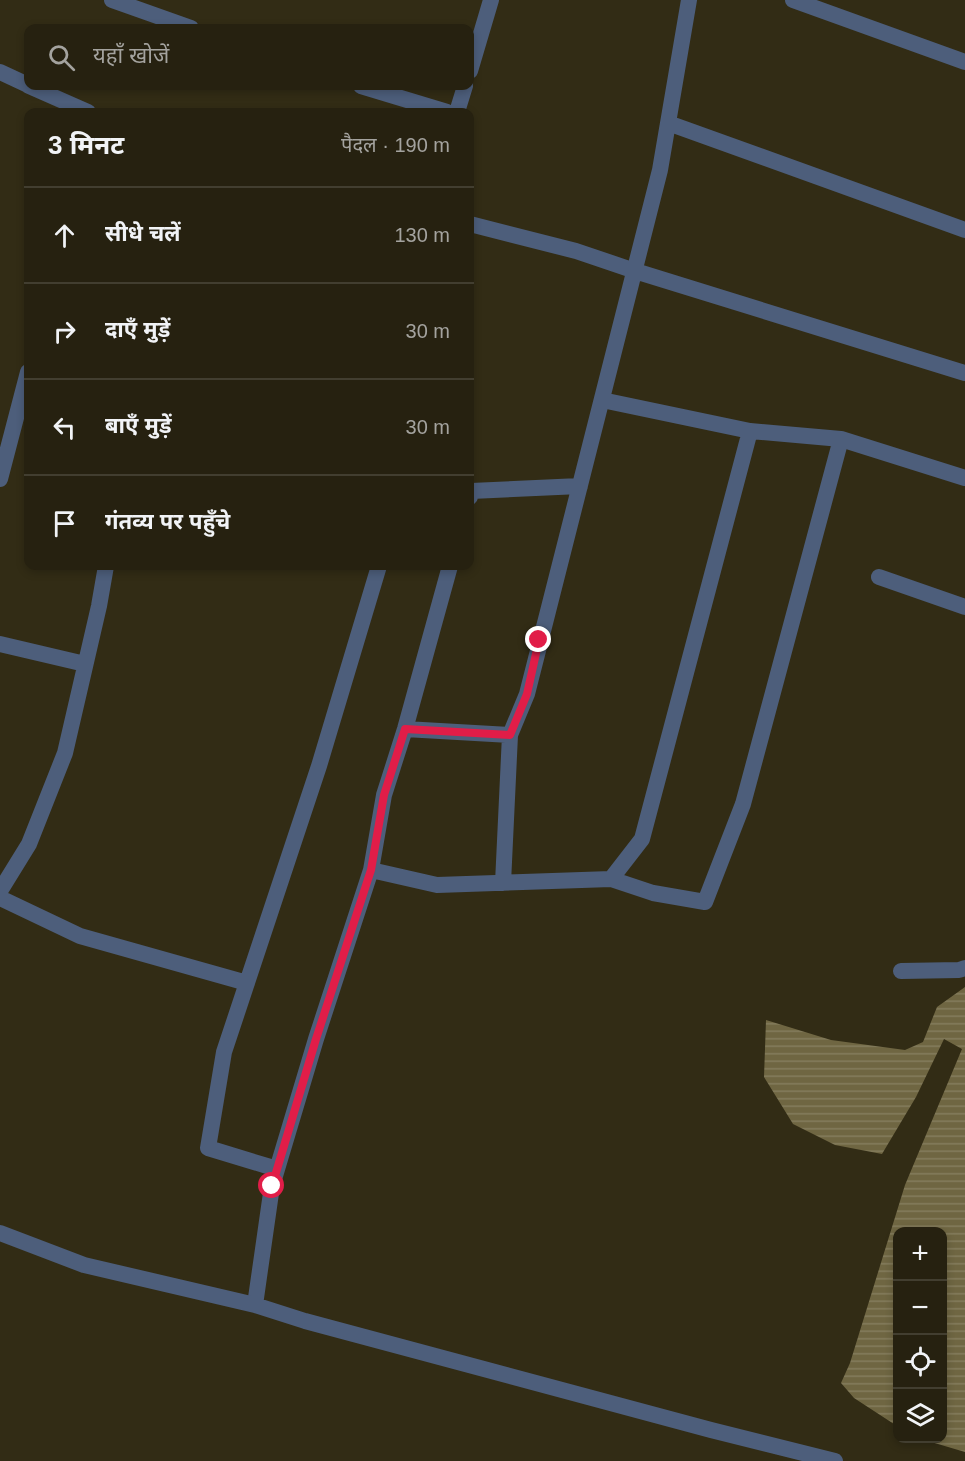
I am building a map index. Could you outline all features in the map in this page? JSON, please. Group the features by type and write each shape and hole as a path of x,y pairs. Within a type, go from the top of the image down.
{"street":[{"path":"112,0 179,24"},
{"path":"474,57 490,0"},
{"path":"503,883 510,735 527,694 660,170 690,0"},
{"path":"793,0 965,62"},
{"path":"0,72 24,83"},
{"path":"40,90 79,108"},
{"path":"374,90 434,108"},
{"path":"458,108 464,90"},
{"path":"668,123 965,230"},
{"path":"474,225 576,251 965,373"},
{"path":"0,479 24,387"},
{"path":"602,400 750,431 841,439 965,478"},
{"path":"611,879 642,839 750,431"},
{"path":"371,870 437,885 611,879 653,893 705,902 743,804 841,439"},
{"path":"474,491 580,486"},
{"path":"0,891 29,844 65,753 105,570"},
{"path":"277,1169 208,1148 224,1052 319,766 378,570"},
{"path":"255,1305 272,1186 316,1039 371,870 384,795 405,729 449,570"},
{"path":"879,577 965,607"},
{"path":"0,644 85,664"},
{"path":"405,729 510,735"},
{"path":"0,898 80,936 247,983"},
{"path":"901,970 959,970 965,968"},
{"path":"0,1233 84,1265 255,1305 338,1330 836,1461"}],"shaded area":[{"path":"965,987 965,1452 935,1443 947,1443 947,1227 893,1227 893,1423 854,1398 841,1383 850,1363 905,1185 962,1049 944,1039 916,1097 882,1154 835,1145 793,1124 764,1077 766,1020 831,1040 905,1050 923,1042 937,1007"}],"route":[{"path":"272,1186 316,1039 371,870 384,795 405,729 510,735 527,694 539,640"}]}
